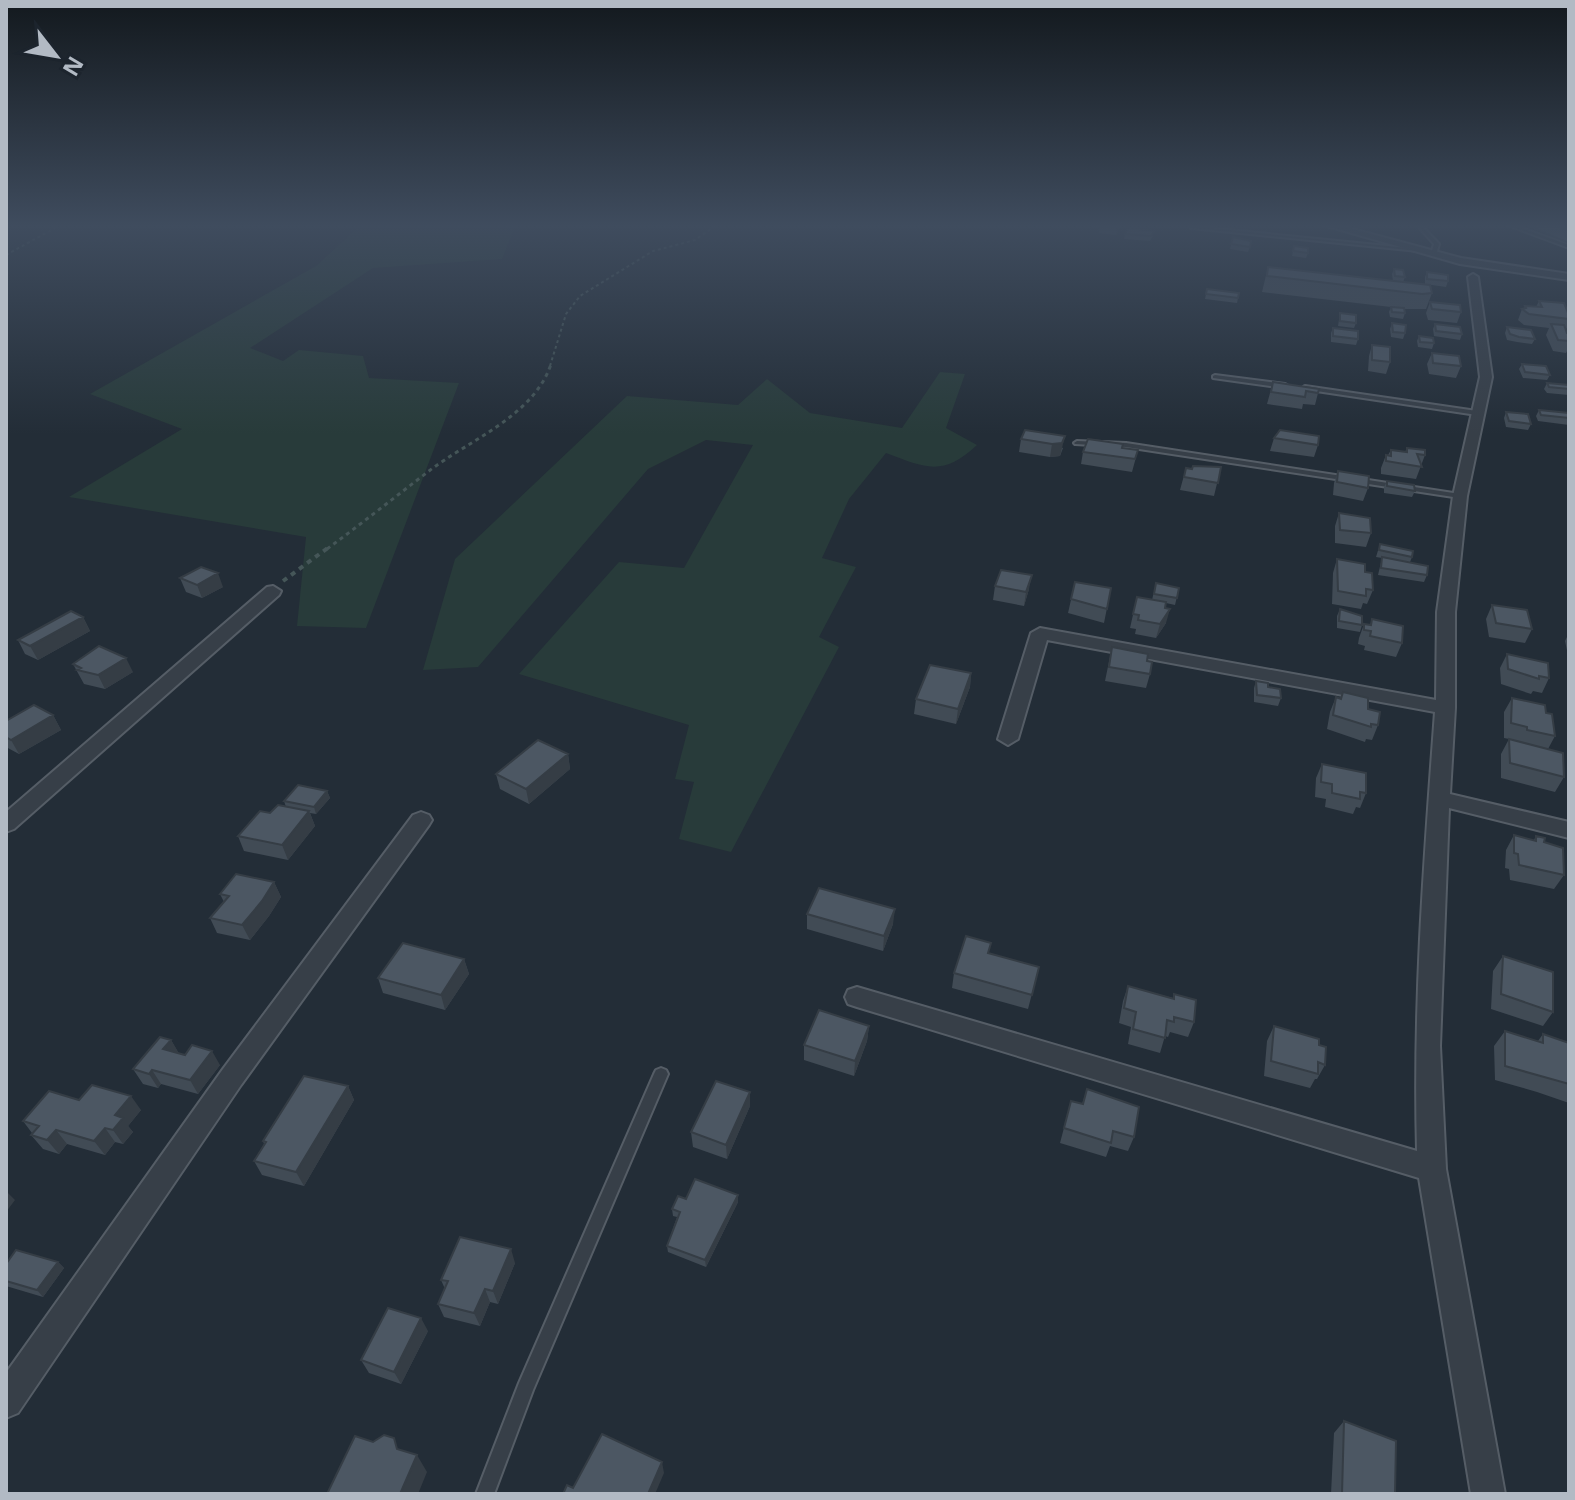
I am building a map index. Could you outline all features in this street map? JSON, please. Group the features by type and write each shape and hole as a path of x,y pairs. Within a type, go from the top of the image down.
{"street":[{"path":"1475,294 1486,377 1460,496 1446,612 1445,708 1431,925 1427,1046 1432,1169 1488,1494"},
{"path":"6,824 273,591"},
{"path":"1008,739 1040,633 1445,708"},
{"path":"1440,799 1569,830"},
{"path":"6,1401 232,1077 421,820"},
{"path":"857,997 1432,1169"}],"lane":[{"path":"1215,377 1477,413"},
{"path":"1077,443 1126,445 1460,496"},
{"path":"485,1494 525,1389 661,1074"}],"path":[{"path":"273,591 290,573 520,408 536,392 554,358 566,314 583,294"}],"green space":[{"path":"267,294 333,294 250,348 283,361 299,350 363,356 369,378 459,383 366,628 297,626 306,537 69,497 182,429 90,394"},
{"path":"940,372 965,374 946,428 977,445 954,462 934,467 886,453 849,499 822,558 856,567 819,637 839,647 731,852 679,839 694,782 675,779 689,725 519,674 619,562 684,568 753,445 706,440 648,469 478,667 423,670 455,559 627,396 738,405 767,379 810,413 902,428"}],"building":[{"path":"1206,294 1239,294 1238,298"},
{"path":"1539,301 1564,303 1569,319 1529,314 1522,309 1525,306 1542,307"},
{"path":"1430,302 1460,305 1461,312 1432,309"},
{"path":"1391,307 1404,308 1405,313 1392,312"},
{"path":"1340,313 1356,315 1356,323 1340,321"},
{"path":"1392,323 1406,325 1405,333 1393,332"},
{"path":"1435,324 1460,327 1462,334 1436,331"},
{"path":"1551,324 1564,325 1569,341 1558,340"},
{"path":"1507,327 1531,330 1535,339 1510,334"},
{"path":"1333,328 1358,331 1358,339 1333,336"},
{"path":"1419,336 1433,338 1434,343 1420,342"},
{"path":"1372,345 1390,347 1390,362 1372,360"},
{"path":"1432,353 1459,356 1461,366 1433,363"},
{"path":"1522,364 1546,366 1550,375 1525,372"},
{"path":"1273,382 1319,389 1318,393 1306,391 1305,397 1271,392"},
{"path":"1547,383 1569,385 1569,389 1549,387"},
{"path":"1539,410 1569,413 1569,418 1541,415"},
{"path":"1506,412 1528,414 1531,424 1509,421"},
{"path":"1025,430 1065,436 1062,443 1052,444 1021,439"},
{"path":"1280,430 1319,436 1318,445 1274,438"},
{"path":"1088,439 1123,444 1122,448 1138,450 1135,459 1083,452"},
{"path":"1407,448 1425,450 1425,455 1417,454 1422,467 1386,461 1386,455 1391,456 1391,450 1407,452"},
{"path":"1193,466 1221,467 1218,483 1184,477 1186,468 1192,469"},
{"path":"1338,471 1369,476 1368,488 1337,482"},
{"path":"1387,481 1414,485 1415,491 1387,486"},
{"path":"1339,513 1370,518 1371,533 1340,530"},
{"path":"1380,544 1413,551 1412,557 1379,550"},
{"path":"1382,557 1428,566 1427,575 1381,568"},
{"path":"1337,559 1365,564 1365,572 1372,573 1373,590 1366,589 1366,596 1338,591"},
{"path":"201,567 218,573 197,585 180,578"},
{"path":"1001,570 1032,575 1026,592 995,586"},
{"path":"1075,582 1111,588 1107,609 1071,599"},
{"path":"1156,583 1179,588 1177,598 1154,594"},
{"path":"1137,597 1166,602 1165,608 1170,609 1160,624 1138,620 1139,615 1133,614"},
{"path":"1492,605 1527,610 1532,629 1496,623"},
{"path":"1340,609 1362,616 1362,625 1339,621"},
{"path":"71,611 83,617 30,646 18,640"},
{"path":"1372,619 1403,626 1402,643 1370,636 1371,631 1364,630 1364,624 1371,625"},
{"path":"99,646 126,658 98,675 77,670 81,668 73,664"},
{"path":"1112,647 1148,654 1147,661 1152,662 1150,674 1109,667"},
{"path":"1507,654 1548,663 1549,678 1539,676 1539,679 1508,669"},
{"path":"930,665 971,673 958,709 916,699"},
{"path":"1256,681 1280,689 1281,698 1257,695"},
{"path":"1343,692 1368,698 1368,709 1380,712 1378,725 1371,724 1371,727 1333,715 1336,697 1341,699"},
{"path":"1512,698 1545,705 1546,713 1552,714 1555,736 1511,723"},
{"path":"34,705 53,715 11,740 6,737 6,721"},
{"path":"1509,739 1563,753 1564,777 1510,763"},
{"path":"538,740 568,754 526,789 496,774"},
{"path":"1322,764 1366,773 1366,793 1360,792 1360,799 1332,793 1332,784 1321,782"},
{"path":"298,785 327,791 314,807 284,801"},
{"path":"278,805 309,811 282,845 238,836 260,811 270,813"},
{"path":"1514,835 1536,841 1536,836 1545,838 1544,842 1563,848 1564,875 1519,865 1518,854 1514,853"},
{"path":"236,874 274,882 242,925 210,918 229,896 220,894"},
{"path":"819,888 895,909 884,936 807,914"},
{"path":"966,936 991,943 988,953 1039,967 1032,995 954,973"},
{"path":"403,943 464,959 441,995 378,978"},
{"path":"1503,956 1553,972 1553,1012 1501,994"},
{"path":"1128,986 1174,999 1174,994 1196,1000 1194,1022 1174,1017 1174,1022 1167,1020 1165,1038 1133,1029 1136,1012 1124,1008"},
{"path":"819,1010 869,1026 855,1061 804,1045"},
{"path":"1274,1026 1319,1039 1319,1045 1326,1047 1325,1065 1318,1062 1318,1074 1271,1061"},
{"path":"1505,1031 1543,1043 1543,1034 1569,1043 1569,1084 1505,1066"},
{"path":"160,1037 171,1040 163,1049 185,1055 192,1045 212,1051 190,1080 152,1070 149,1074 133,1069"},
{"path":"304,1076 348,1086 296,1172 254,1161 266,1142 263,1141"},
{"path":"716,1081 750,1092 726,1145 691,1132"},
{"path":"92,1085 131,1096 115,1115 123,1118 113,1130 105,1128 94,1141 56,1130 47,1140 31,1135 39,1126 23,1121 49,1091 79,1100"},
{"path":"1087,1089 1139,1107 1134,1137 1113,1131 1111,1143 1064,1128 1071,1101 1083,1104"},
{"path":"695,1179 738,1195 705,1260 667,1246 680,1212 672,1209 678,1196 686,1199"},
{"path":"460,1237 511,1249 493,1291 485,1289 474,1313 438,1304 448,1281 441,1280"},
{"path":"16,1250 58,1262 37,1290 6,1281 6,1264"},
{"path":"388,1308 421,1318 394,1372 361,1360"},
{"path":"1344,1421 1396,1441 1395,1494 1342,1494"},
{"path":"602,1434 662,1462 648,1494 563,1494 567,1485 573,1488"},
{"path":"384,1435 394,1438 397,1449 417,1455 400,1494 327,1494 355,1436 373,1442"}]}
